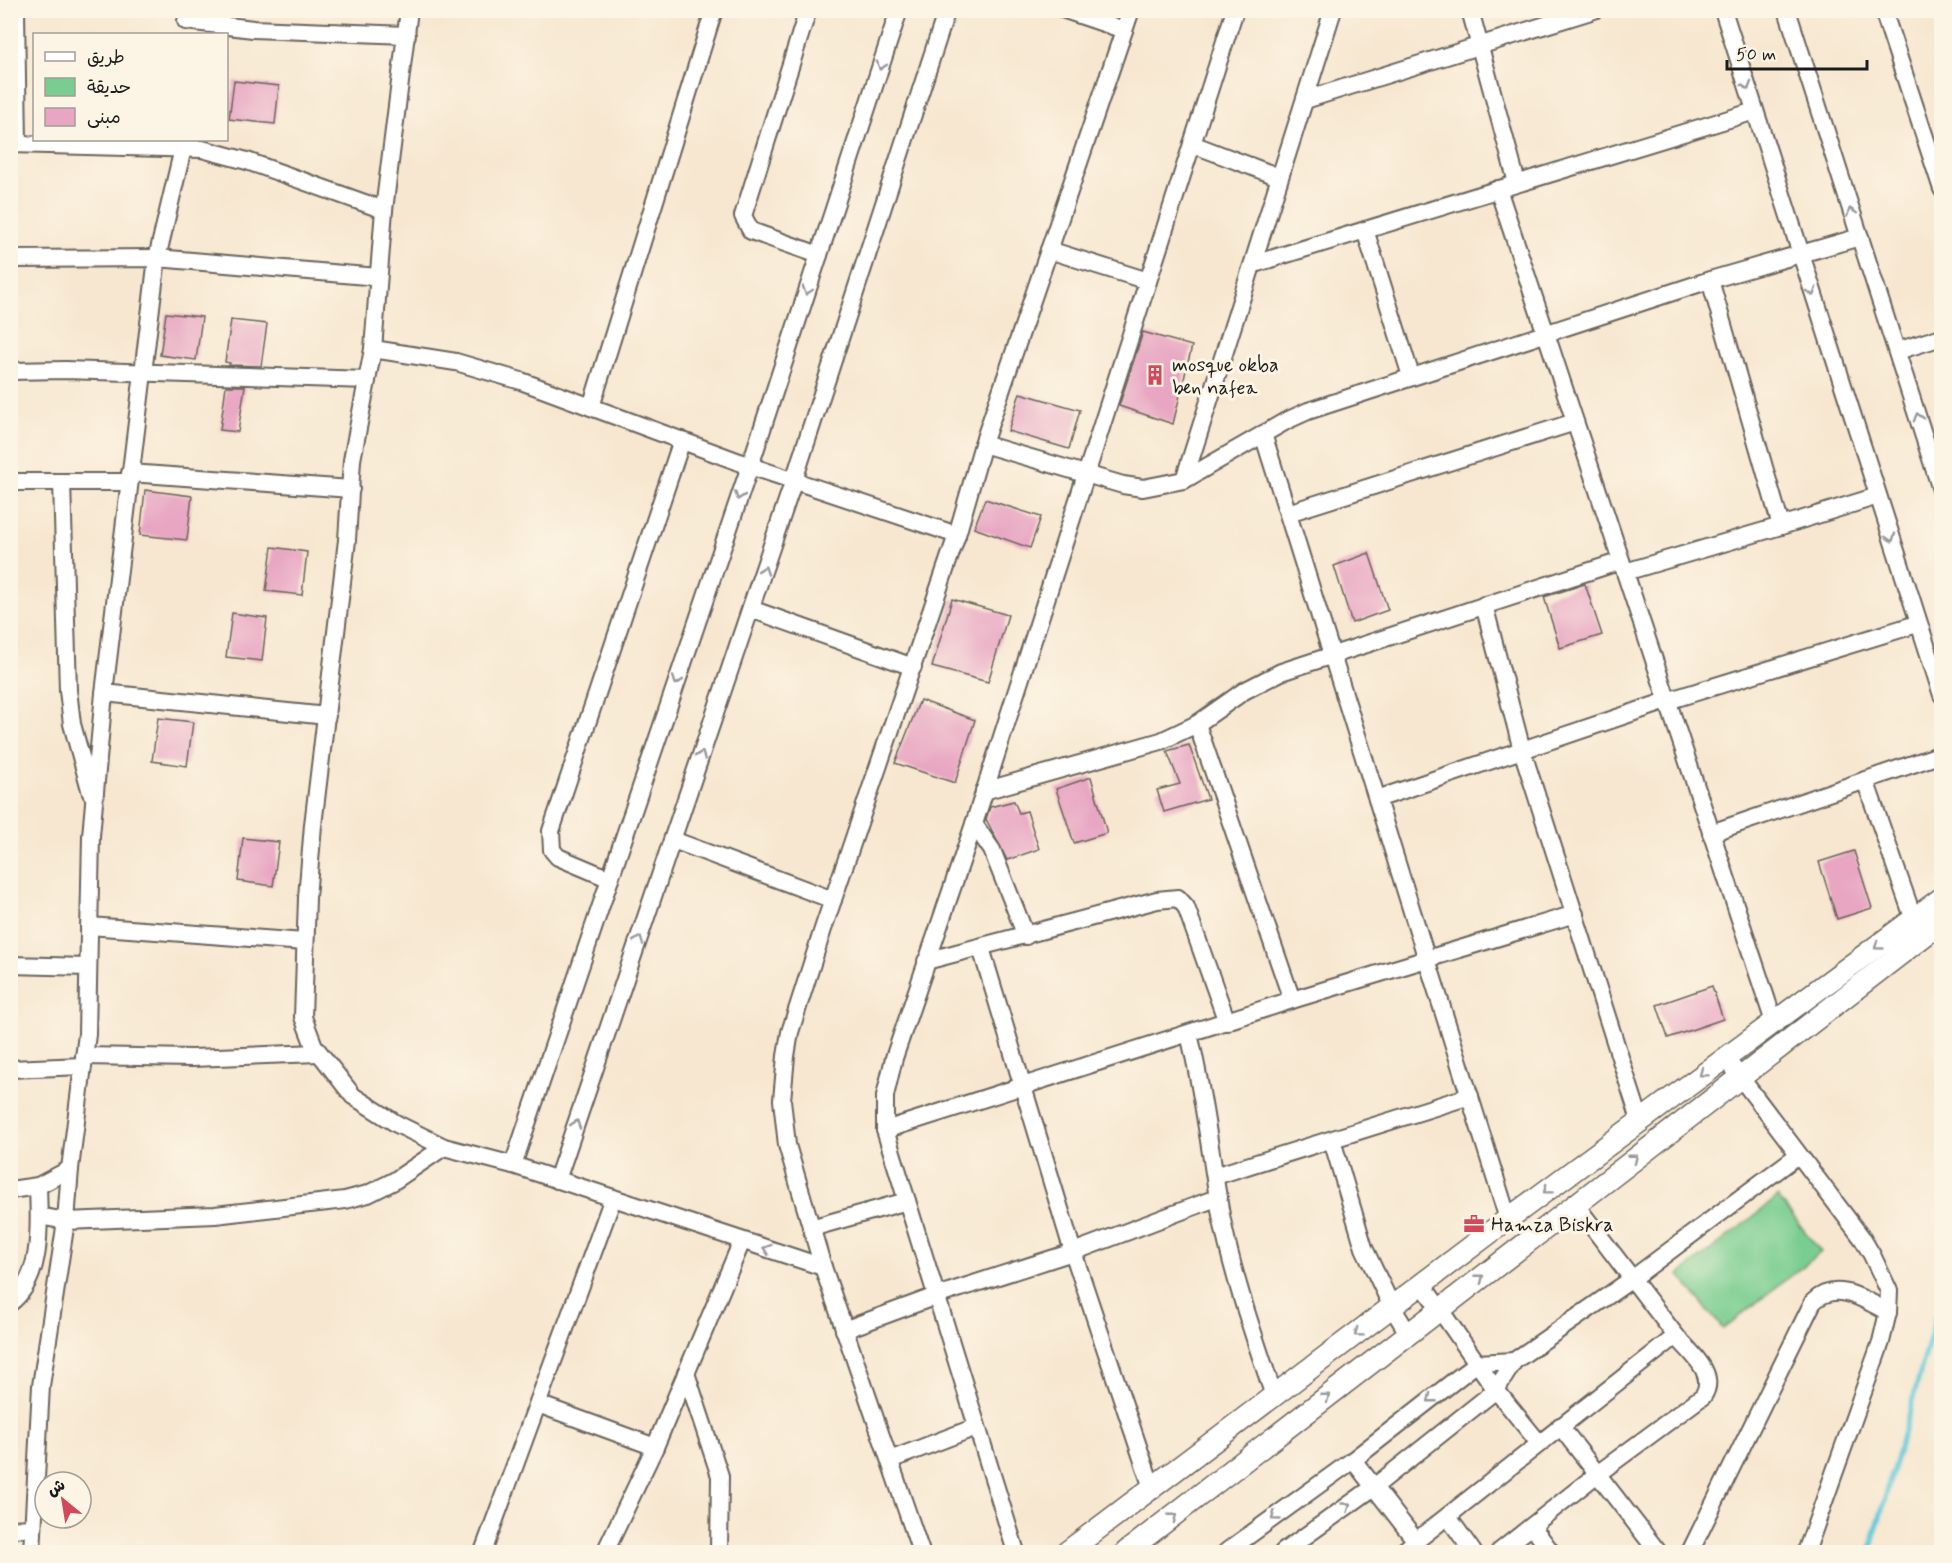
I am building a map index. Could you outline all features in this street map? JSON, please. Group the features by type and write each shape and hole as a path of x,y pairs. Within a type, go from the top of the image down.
{"street":[{"path":"16,10 14,144 184,143 247,161 384,210"},
{"path":"409,10 384,210 373,349 352,460 351,489 327,717 313,825 305,942 303,1017 318,1053 352,1095 397,1124 444,1147 513,1165 823,1267"},
{"path":"591,406 714,10"},
{"path":"808,10 743,216 751,231 819,255"},
{"path":"513,1165 750,466 900,10"},
{"path":"557,1180 794,480 947,10"},
{"path":"1065,10 1124,30"},
{"path":"921,1552 823,1267 787,1145 782,1100 790,1032 957,535 983,444 1131,10"},
{"path":"1016,1552 885,1130 884,1111 889,1073 974,824 1235,10"},
{"path":"1184,480 1205,407 1254,264 1333,10"},
{"path":"1470,10 1478,47 1517,183"},
{"path":"1305,100 1594,10"},
{"path":"1723,10 1941,695"},
{"path":"1787,10 1941,493"},
{"path":"1883,10 1941,189"},
{"path":"187,22 253,29 406,34"},
{"path":"1254,264 1755,111"},
{"path":"36,1470 41,1386 66,1221 83,1061 94,803 104,693 156,258 184,143"},
{"path":"1192,144 1280,177"},
{"path":"1498,189 1774,1022"},
{"path":"1365,230 1411,376"},
{"path":"983,444 1086,476 1143,488 1184,480 1308,411 1710,280 1860,237"},
{"path":"1049,250 1148,281"},
{"path":"10,259 156,258 378,277"},
{"path":"1710,280 1781,526"},
{"path":"1897,351 1941,337"},
{"path":"373,349 456,362 591,406 750,466 957,535"},
{"path":"10,371 66,370 367,380"},
{"path":"1288,513 1575,422"},
{"path":"1263,434 1508,1219"},
{"path":"610,879 558,857 552,850 551,831 682,440"},
{"path":"10,482 129,478 351,489"},
{"path":"62,482 68,690 72,724 94,803"},
{"path":"984,791 1161,741 1197,724 1261,681 1484,605 1623,566 1781,526 1878,496"},
{"path":"1484,605 1522,750 1640,1120"},
{"path":"751,609 913,667"},
{"path":"1377,799 1667,702 1917,624"},
{"path":"104,693 327,717"},
{"path":"1197,724 1292,1000"},
{"path":"1711,833 1941,754"},
{"path":"1865,780 1914,920"},
{"path":"974,824 992,850 1026,936"},
{"path":"673,840 833,900"},
{"path":"926,961 1156,900 1178,898 1186,907 1227,1022"},
{"path":"1067,1552 1640,1120 1941,898"},
{"path":"885,1130 1292,1000 1575,914"},
{"path":"1137,1549 1408,1333 1941,922"},
{"path":"89,926 305,942"},
{"path":"981,948 1073,1252 1152,1488"},
{"path":"10,965 88,967"},
{"path":"1189,1034 1201,1081 1215,1176 1242,1302 1274,1396"},
{"path":"10,1069 83,1061 318,1053"},
{"path":"1725,1057 1862,1238 1889,1292 1888,1312 1881,1342 1806,1552"},
{"path":"1215,1176 1470,1096"},
{"path":"1332,1140 1364,1248 1392,1307 1408,1333"},
{"path":"39,1216 66,1221 215,1215 345,1200 368,1194 385,1186 444,1147"},
{"path":"1283,1552 1374,1486 1496,1390 1514,1361 1632,1279 1798,1155"},
{"path":"10,1190 38,1186 54,1180 70,1169"},
{"path":"10,1303 24,1286 35,1259 39,1216 38,1186"},
{"path":"844,1330 936,1296 1073,1252 1219,1197"},
{"path":"483,1552 613,1198"},
{"path":"811,1228 907,1202"},
{"path":"1499,1552 1705,1393 1706,1372 1575,1203"},
{"path":"604,1552 655,1447 742,1241"},
{"path":"1422,1284 1496,1390 1539,1443"},
{"path":"1690,1552 1813,1302 1824,1293 1833,1290 1845,1292 1888,1312"},
{"path":"1402,1552 1676,1336"},
{"path":"1226,1552 1353,1460 1477,1363 1514,1361"},
{"path":"686,1373 720,1476 718,1552"},
{"path":"538,1404 655,1447"},
{"path":"1560,1426 1658,1552"},
{"path":"890,1460 976,1427"},
{"path":"1353,1460 1416,1541"},
{"path":"1448,1517 1473,1552"},
{"path":"1532,1526 1551,1552"},
{"path":"10,1529 33,1528 32,1552"}],"green space":[{"path":"1778,1197 1821,1252 1723,1329 1679,1275"}],"building":[{"path":"234,81 279,86 275,124 229,119"},
{"path":"166,313 202,317 196,360 160,355"},
{"path":"231,320 267,324 261,366 229,365 230,363 225,362"},
{"name":"mosque okba ben nafea","path":"1143,332 1192,346 1173,424 1119,406"},
{"path":"226,386 245,386 238,432 220,430"},
{"path":"1020,393 1080,410 1069,449 1008,431"},
{"path":"145,490 192,496 187,540 140,535"},
{"path":"985,499 1041,517 1030,548 974,528"},
{"path":"272,547 307,552 302,595 266,591"},
{"path":"1369,553 1388,610 1352,623 1334,566"},
{"path":"1585,584 1602,635 1560,648 1544,597"},
{"path":"952,599 1008,615 988,682 932,667"},
{"path":"232,613 267,618 262,661 226,657"},
{"path":"920,700 975,720 955,783 895,763"},
{"path":"158,718 193,722 187,766 152,761"},
{"path":"1189,745 1208,799 1164,812 1157,790 1180,784 1167,751"},
{"path":"1091,777 1107,833 1074,843 1056,789"},
{"path":"1014,801 1019,813 1027,811 1039,849 1007,860 986,819 990,807"},
{"path":"243,838 279,842 273,886 238,881"},
{"path":"1854,851 1872,908 1837,919 1819,862"},
{"path":"1712,986 1723,1019 1668,1038 1657,1005"}],"waterway":[{"path":"1870,1552 1942,1295"}],"place":[{"name":"mosque okba ben nafea","path":"1155,375"},
{"name":"Hamza Biskra","path":"1474,1224"}]}
